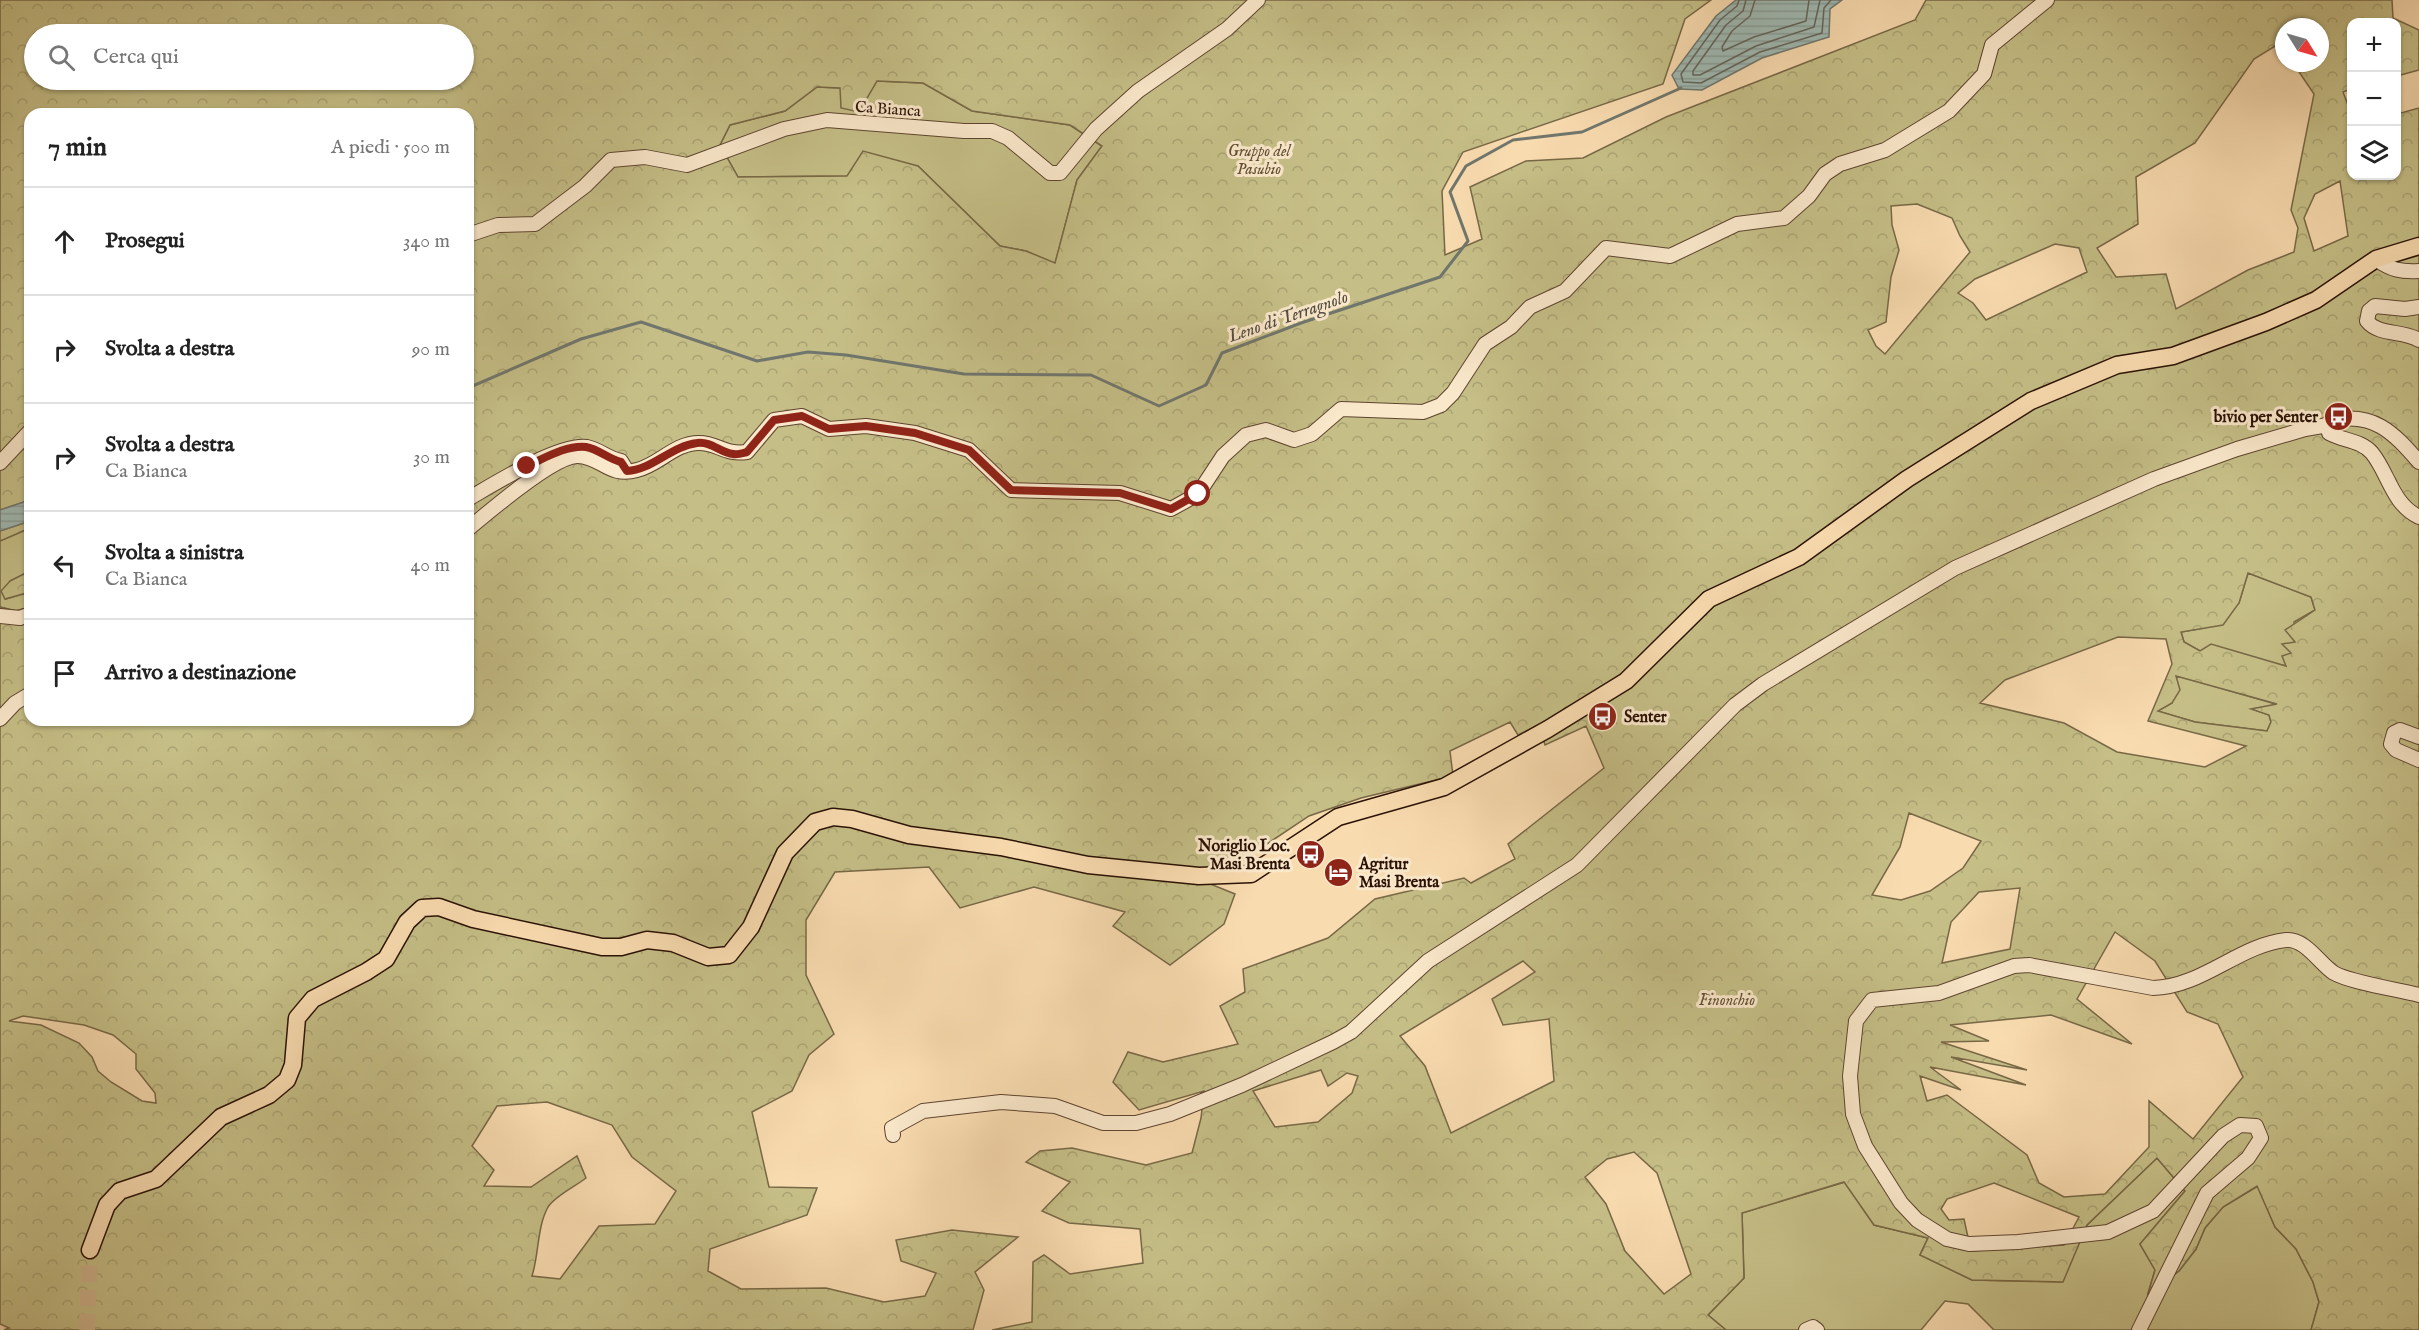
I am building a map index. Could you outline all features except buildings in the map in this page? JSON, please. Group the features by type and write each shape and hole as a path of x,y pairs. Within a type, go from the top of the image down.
{"main road":[{"path":"90,1250 107,1205 120,1191 156,1179 221,1117 269,1095 287,1080 293,1065 297,1018 313,999 386,959 407,922 422,908 439,907 473,920 602,947 621,947 647,940 673,943 708,957 729,955 751,927 784,853 815,822 833,817 852,819 909,835 1001,847 1088,865 1199,876 1251,874 1338,817 1444,788 1548,729 1626,681 1709,599 1799,557 1907,479 2031,401 2117,364 2173,356 2266,322 2316,300 2376,259 2419,246"}],"street":[{"name":"Ca Bianca","path":"474,233 498,225 535,224 585,186 611,160 645,157 687,165 784,129 827,120 964,131 992,131 1008,138 1050,173 1060,172 1071,162 1096,129 1138,91 1227,29 1258,0"},
{"path":"474,524 530,480 576,455 590,458 613,471 627,471 638,470 677,447 699,442 718,447 731,454 747,452 774,420 802,416 829,429 866,426 915,433 969,450 1011,490 1120,493 1171,509 1198,494 1223,456 1246,435 1266,430 1294,440 1312,434 1341,409 1423,412 1441,405 1453,393 1485,344 1511,327 1530,307 1565,291 1606,248 1670,256 1737,224 1784,218 1809,196 1826,174 1840,164 1885,150 1949,111 1984,74 1992,45 2047,0"},
{"path":"2376,259 2389,268 2403,272 2419,271"},
{"path":"2419,307 2405,309 2375,306 2369,311 2367,321 2379,330 2394,331 2419,340"},
{"path":"893,1135 892,1128 923,1110 1001,1102 1055,1106 1103,1123 1136,1123 1170,1114 1242,1085 1351,1032 1428,961 1577,865 1735,705 1772,678 1965,563 2154,479 2237,449 2305,429 2328,425 2330,421 2354,418 2385,428 2419,462"},
{"path":"2328,425 2330,433 2338,438 2356,442 2373,454 2400,502 2419,518"},
{"path":"0,463 24,437"},
{"path":"474,496 527,466 569,449 588,447 609,459 621,462 627,471"},
{"path":"0,616 13,618 24,615"},
{"path":"0,719 15,702 24,697"},
{"path":"2419,737 2400,730 2394,733 2391,744 2396,750 2419,760"},
{"path":"2139,1330 2207,1193 2248,1158 2261,1138 2256,1126 2240,1125 2223,1136 2154,1211 2108,1232 2018,1242 1969,1244 1947,1239 1917,1220 1901,1203 1864,1146 1853,1114 1850,1076 1856,1021 1872,1000 1939,993 2014,966 2029,965 2153,988 2173,987 2262,946 2289,939 2306,947 2336,975 2419,995"},
{"path":"1806,1330 1813,1327 1817,1330"}],"green space":[{"path":"0,0 1711,0 1685,19 1663,84 1463,152 1442,191 1445,255 1482,239 1470,187 1526,161 1583,158 1666,117 1915,20 1926,0 2392,0 2393,18 2347,18 2347,90 2343,92 2347,102 2347,180 2401,180 2401,113 2419,108 2419,1330 2311,1330 2319,1302 2313,1282 2296,1249 2275,1227 2257,1186 2223,1207 2205,1228 2196,1249 2179,1271 2148,1294 2155,1270 2140,1244 2185,1191 2157,1158 2087,1225 2063,1282 1972,1280 1920,1255 1928,1238 1874,1225 1844,1182 1742,1213 1744,1278 1708,1315 1726,1330 992,1330 1032,1322 1033,1262 1044,1255 1070,1274 1143,1263 1140,1229 1069,1223 1042,1211 1070,1182 1026,1162 1040,1151 1072,1148 1146,1165 1192,1153 1201,1118 1204,1091 1139,1110 1113,1082 1128,1052 1163,1062 1238,1044 1220,1006 1245,992 1243,969 1328,938 1375,899 1464,878 1471,883 1515,859 1508,844 1604,768 1586,726 1545,745 1539,725 1518,735 1510,722 1450,751 1453,776 1361,798 1309,816 1237,864 1210,862 1208,883 1235,894 1224,924 1170,965 1113,926 1125,912 1034,887 960,908 929,867 835,872 806,920 806,975 834,1034 809,1055 792,1091 752,1112 769,1187 817,1188 807,1215 710,1249 708,1271 741,1289 826,1288 884,1302 925,1296 936,1273 901,1261 896,1240 952,1230 1018,1237 975,1272 984,1290 973,1330 4,1330 9,1328 0,1324 0,607 16,611 24,609 24,726 474,726 474,108 24,108 24,502 0,510","holes":["2275,18 2329,18 2329,72 2299,72 2314,94 2291,210 2298,228 2294,252 2248,270 2176,309 2166,274 2116,277 2097,248 2138,224 2136,177 2195,143 2254,59 2275,46","877,81 923,83 972,111 1070,125 1102,146 1077,180 1055,263 1026,251 1000,246 918,166 863,151 847,176 738,177 720,145 730,125 785,111 817,87 840,88 841,108 859,112","2340,181 2348,236 2314,251 2304,218 2315,194","1917,204 1952,218 1970,252 1885,354 1876,346 1868,330 1886,322 1891,277 1899,250 1892,225 1891,206","2055,244 2079,248 2087,272 1986,320 1973,303 1958,293 1975,279","2248,573 2311,597 2315,610 2285,630 2295,642 2282,644 2291,653 2282,656 2286,666 2211,644 2200,651 2184,642 2181,632 2223,625 2239,603","2118,637 2166,639 2172,664 2148,721 2246,746 2205,767 2117,752 2064,723 1980,703 2005,680","2176,676 2277,704 2251,709 2269,715 2271,722 2267,731 2195,722 2158,711 2172,703 2180,690","1909,813 1981,841 1963,868 1930,891 1901,900 1872,895 1900,847","2020,888 2010,949 1942,963 1951,922 1979,892","2115,932 2155,961 2187,1012 2218,1024 2243,1077 2193,1139 2149,1101 2149,1147 2105,1194 2064,1197 2039,1183 2027,1155 1947,1095 1927,1101 1920,1076 1961,1090 1930,1067 2026,1085 1951,1057 2027,1070 1941,1042 1989,1041 1950,1025 2051,1015 2132,1044 2077,999","1523,961 1535,972 1492,999 1503,1025 1549,1019 1554,1081 1451,1133 1425,1066 1400,1036","23,1016 84,1025 113,1035 136,1054 136,1069 155,1093 156,1103 142,1101 111,1082 98,1071 92,1057 79,1043 41,1025 9,1021","1321,1070 1328,1086 1347,1073 1358,1076 1352,1093 1318,1122 1275,1127 1253,1091","547,1102 612,1125 632,1157 676,1191 655,1224 599,1226 560,1279 532,1276 542,1223 548,1207 560,1195 586,1178 577,1156 531,1187 484,1186 494,1170 472,1146 497,1106","1634,1152 1657,1173 1691,1274 1664,1294 1625,1251 1606,1204 1585,1177 1607,1159","1994,1183 2079,1217 2064,1245 1971,1251 1964,1219 1949,1220 1941,1209 1947,1199"]},
{"path":"2401,22 2419,30 2419,70 2401,75"},
{"path":"877,81 923,83 972,111 1070,125 1102,146 1077,180 1055,264 1026,251 1000,246 918,166 847,176 738,177 720,145 730,125 785,111 817,87 841,88"},
{"path":"24,523 24,531 0,541 0,531"},
{"path":"24,531 24,574 10,581 6,599 24,594 24,609 16,611 0,607 0,541"},
{"path":"2248,573 2311,597 2315,610 2294,622 2295,642 2287,666 2200,651 2184,642 2181,632 2204,628 2239,603"},
{"path":"24,574 24,594 5,599 1,591 10,581"},
{"path":"2175,675 2279,705 2252,709 2269,715 2271,722 2267,731 2195,722 2157,711 2172,703"},
{"path":"2157,1158 2185,1191 2140,1244 2155,1270 2148,1293 2179,1271 2196,1249 2205,1228 2223,1207 2258,1186 2275,1227 2296,1249 2313,1282 2319,1302 2311,1330 1994,1330 1968,1304 1945,1301 1921,1330 1726,1330 1708,1315 1744,1278 1742,1213 1845,1182 1874,1225 1928,1238 1920,1255 1972,1280 2062,1282 2087,1225"}],"water":[{"path":"1736,0 1842,0 1830,9 1829,37 1762,58 1702,90 1679,89 1672,75 1716,16"},
{"path":"24,502 24,523 0,531 0,510"}],"waterway":[{"name":"Leno di Terragnolo","path":"474,385 581,339 641,322 757,361 808,352 846,355 964,374 1091,375 1159,406 1206,385 1222,353 1301,323 1440,277 1468,241 1450,192 1466,166 1513,140 1582,132 1681,88"}],"tunnel":[{"path":"87,1330 90,1250"}],"place":[{"name":"bivio per Senter","path":"2339,416"},
{"name":"Senter","path":"1603,716"},
{"name":"Noriglio Loc. Masi Brenta","path":"1311,854"},
{"name":"Agritur Masi Brenta","path":"1338,872"}],"route":[{"path":"527,466 569,449 588,447 609,459 621,462 627,471 638,470 677,447 699,442 718,447 731,454 747,452 774,420 802,416 829,429 866,426 915,433 969,450 1011,490 1120,493 1171,509 1198,494"}],"park label":[{"name":"Gruppo del Pasubio","path":"1259,159"},
{"name":"Finonchio","path":"1727,999"}]}
